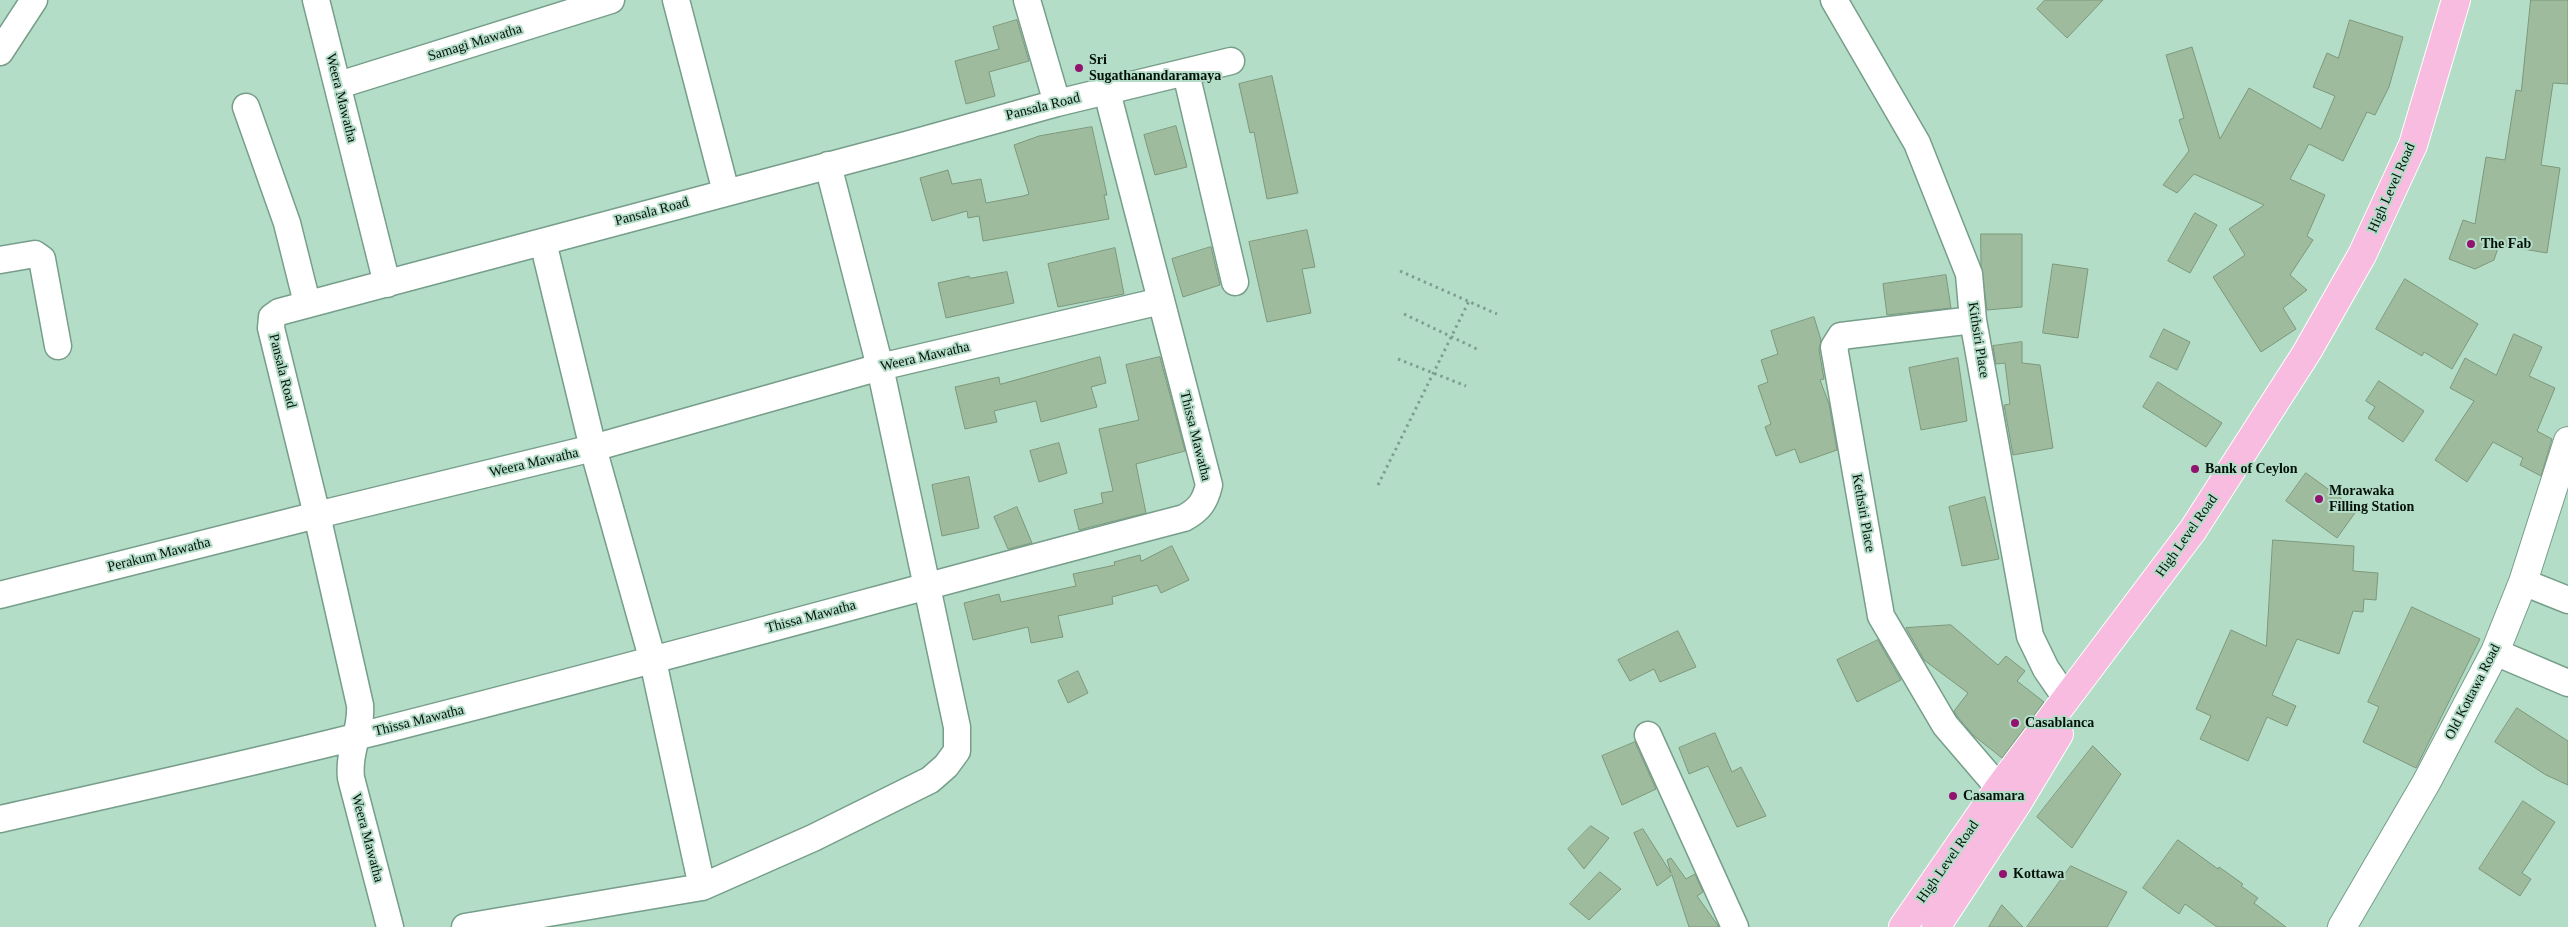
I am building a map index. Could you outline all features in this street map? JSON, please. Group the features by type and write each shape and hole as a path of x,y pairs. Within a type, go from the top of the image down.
{"highway":[{"name":"High Level Road","path":"1903,927 2000,788 2193,530 2307,352 2362,255 2412,145 2456,0"},
{"name":"High Level Road","path":"1936,927 2018,802 2056,738 2206,539 2321,360 2376,262 2428,151 2473,0"}],"street":[{"path":"0,52 34,0"},
{"name":"Weera Mawatha","path":"316,0 387,284"},
{"name":"Samagi Mawatha","path":"338,85 611,0"},
{"path":"676,0 726,192"},
{"path":"1027,0 1056,102"},
{"name":"Kithsiri Place","path":"1834,0 1918,143 1969,274 1973,320 2030,636 2046,669 2066,698"},
{"name":"Pansala Road","path":"317,515 271,328 272,317 279,312 307,303 387,284 828,166 1056,102 1107,92 1231,62"},
{"path":"1186,73 1235,282"},
{"name":"Thissa Mawatha","path":"0,819 355,737 653,661 926,585 1184,518 1195,512 1205,500 1209,485 1107,92"},
{"path":"246,107 287,224 307,303"},
{"path":"465,927 702,887 812,838 930,780 946,766 957,751 957,727 880,367 828,166"},
{"path":"543,242 593,448 653,661 702,887"},
{"path":"0,260 35,254 42,259 58,346"},
{"name":"Weera Mawatha","path":"390,927 351,778 349,762 361,718 360,705 317,515 593,448 880,367 1160,301"},
{"name":"Kethsiri Place","path":"1973,320 1841,336 1834,347 1881,616 1945,725 2000,788"},
{"name":"Old Kottawa Road","path":"2342,927 2426,783 2495,652 2523,582 2568,441"},
{"name":"Perakum Mawatha","path":"0,595 317,515"},
{"path":"2523,582 2568,600"},
{"path":"2495,652 2568,683"},
{"path":"1648,735 1735,927"}],"path":[{"path":"1400,271 1496,314"},
{"path":"1378,485 1469,301"},
{"path":"1404,314 1479,350"},
{"path":"1398,359 1466,386"}],"building":[{"path":"2045,0 2103,0 2067,38 2037,9"},
{"path":"2531,0 2568,0 2568,84 2553,83 2541,165 2560,168 2547,253 2499,245 2494,260 2475,269 2449,259 2463,220 2475,224 2486,157 2505,160 2516,90 2521,91"},
{"path":"1017,20 1029,61 989,72 995,96 966,104 955,61 999,49 993,27"},
{"path":"2350,20 2403,37 2389,87 2375,115 2367,112 2343,161 2309,144 2290,179 2325,195 2307,236 2313,240 2290,275 2307,290 2283,308 2296,329 2261,352 2213,277 2245,255 2229,229 2264,205 2194,174 2177,193 2163,185 2189,151 2179,120 2184,118 2166,55 2192,47 2220,139 2249,88 2321,129 2335,96 2313,87 2327,53 2338,58"},
{"path":"1272,76 1298,193 1267,199 1254,132 1250,133 1239,84"},
{"path":"1176,126 1187,167 1155,175 1144,135"},
{"path":"1092,127 1107,195 1104,195 1109,219 983,241 979,216 968,218 967,211 932,221 920,178 948,170 952,184 981,179 986,203 1023,196 1029,194 1014,145 1039,136"},
{"path":"2195,213 2217,225 2190,273 2168,261"},
{"path":"1307,230 1315,267 1302,269 1311,313 1267,322 1249,242"},
{"path":"1981,234 2022,234 2022,307 1987,310 1981,264"},
{"path":"1211,247 1220,285 1183,297 1172,259"},
{"path":"1115,248 1124,294 1058,307 1048,264"},
{"path":"2053,264 2088,269 2078,338 2043,333"},
{"path":"1007,272 1014,303 946,318 938,283 969,276 970,278"},
{"path":"1946,275 1951,308 1887,315 1883,284"},
{"path":"2405,279 2478,324 2452,369 2424,352 2422,356 2376,329"},
{"path":"1814,317 1821,340 1819,350 1824,379 1820,380 1829,404 1837,450 1800,463 1795,449 1776,456 1765,427 1771,424 1758,386 1768,382 1761,360 1778,354 1771,331"},
{"path":"2164,329 2190,342 2177,370 2150,357"},
{"path":"2514,334 2542,347 2529,376 2555,388 2537,431 2552,439 2541,476 2520,465 2523,458 2493,442 2467,482 2435,460 2474,401 2450,388 2465,358 2496,375"},
{"path":"2022,342 2022,363 2040,365 2053,448 2013,455 2004,405 2010,404 2005,363 1996,364 1993,346"},
{"path":"1100,357 1106,383 1091,387 1097,407 1041,422 1036,401 994,411 997,422 965,429 955,387 999,377 1000,384"},
{"path":"1160,357 1185,451 1136,464 1146,513 1079,530 1074,510 1103,503 1101,493 1113,491 1099,429 1139,420 1126,365"},
{"path":"1958,358 1967,421 1921,430 1909,368"},
{"path":"2379,381 2424,411 2403,442 2368,418 2375,407 2366,401"},
{"path":"2158,382 2222,423 2206,447 2143,407"},
{"path":"1059,443 1067,473 1039,482 1030,451"},
{"path":"2306,473 2357,510 2337,538 2286,501"},
{"path":"969,477 979,528 942,536 932,485"},
{"path":"1985,497 1999,559 1962,566 1949,507"},
{"path":"1017,507 1032,543 1008,549 994,517"},
{"path":"2273,540 2354,546 2353,571 2378,573 2376,600 2364,599 2363,612 2353,611 2339,654 2297,639 2272,695 2296,706 2287,726 2267,717 2248,761 2200,739 2211,716 2196,709 2231,630 2266,646"},
{"path":"1172,546 1189,580 1161,593 1157,585 1112,597 1113,604 1058,616 1063,637 1031,643 1028,627 973,640 964,603 999,594 1001,602 1076,586 1073,574 1115,565 1114,562 1140,555 1141,561"},
{"path":"2412,607 2480,639 2416,768 2363,742 2379,707 2368,702"},
{"path":"1951,625 1998,665 2006,656 2025,671 2017,681 2044,702 2002,758 1973,735 1954,711 1968,693 1924,660 1906,628"},
{"path":"1678,631 1696,667 1660,682 1654,669 1630,681 1618,660"},
{"path":"1878,640 1901,680 1857,702 1837,660"},
{"path":"1078,671 1088,693 1068,703 1058,681"},
{"path":"2517,708 2568,741 2568,785 2546,775 2495,742"},
{"path":"1715,733 1732,772 1741,767 1766,816 1737,827 1708,766 1689,774 1679,748"},
{"path":"1635,742 1656,789 1622,805 1602,756"},
{"path":"2093,746 2121,774 2072,848 2037,817"},
{"path":"2523,801 2555,822 2522,873 2531,879 2520,896 2479,869"},
{"path":"1591,826 1609,838 1584,869 1568,849"},
{"path":"1643,829 1671,873 1667,860 1671,858 1686,879 1695,874 1703,892 1697,896 1719,927 1689,927 1672,875 1657,886 1634,833"},
{"path":"2178,840 2218,869 2219,867 2243,884 2241,886 2258,898 2254,903 2286,927 2217,927 2185,904 2179,914 2143,888"},
{"path":"2071,866 2127,892 2107,927 2027,927"},
{"path":"1600,872 1621,889 1589,920 1570,904"},
{"path":"2002,905 2023,927 1989,927"}],"place":[{"name":"Sri Sugathanandaramaya","path":"1079,68"},
{"name":"The Fab","path":"2471,244"},
{"name":"Bank of Ceylon","path":"2195,469"},
{"name":"Morawaka Filling Station","path":"2319,499"},
{"name":"Casablanca","path":"2015,723"},
{"name":"Casamara","path":"1953,796"},
{"name":"Kottawa","path":"2003,874"}]}
